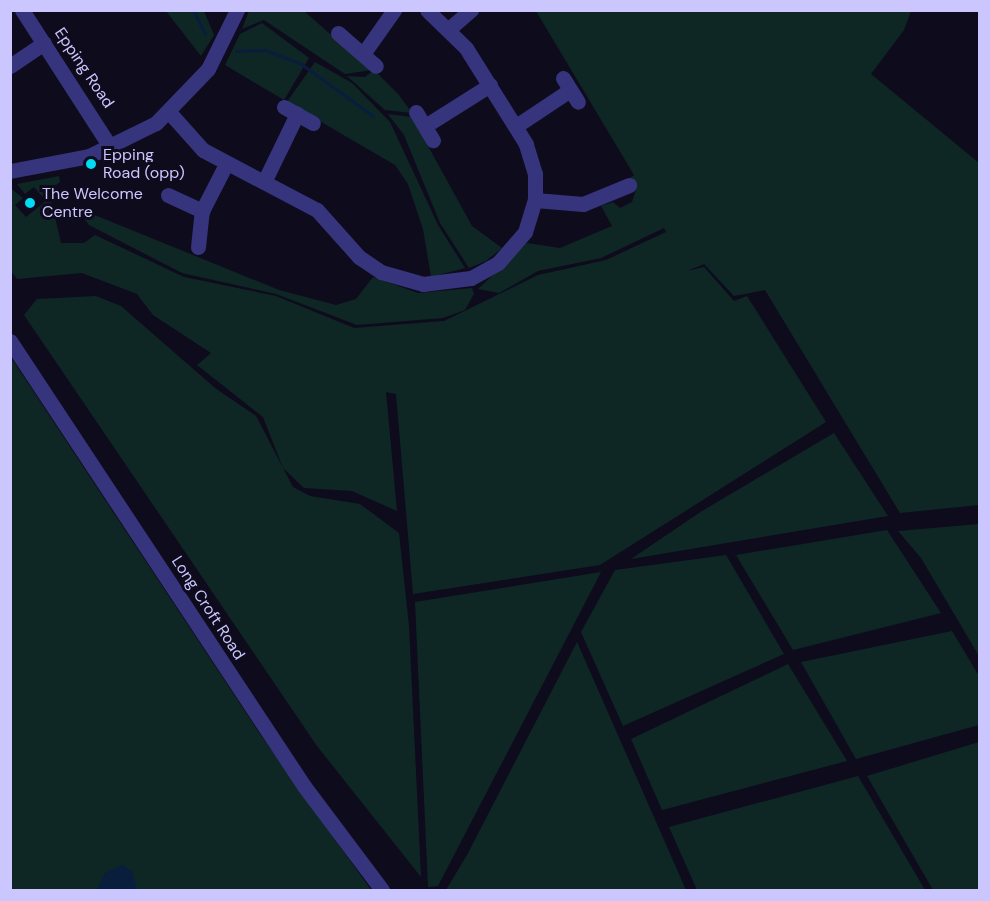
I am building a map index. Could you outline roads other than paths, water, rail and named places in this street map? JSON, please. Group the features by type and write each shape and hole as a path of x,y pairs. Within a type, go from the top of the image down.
{"street":[{"name":"Epping Road","path":"22,10 111,148"},
{"path":"10,171 111,148 169,112 213,62 237,10"},
{"path":"363,54 394,10"},
{"path":"169,112 203,150 317,210 359,256 391,277 441,285 498,263 525,232 535,200 533,164 516,126 490,85 450,27 427,10"},
{"path":"450,27 471,10"},
{"path":"338,33 376,66"},
{"path":"10,66 44,42"},
{"path":"425,126 490,85"},
{"path":"516,126 570,90"},
{"path":"264,182 290,111 313,123"},
{"path":"416,112 433,140"},
{"path":"198,247 202,211 226,164"},
{"path":"535,200 583,204 624,193"},
{"path":"168,195 202,211"},
{"name":"Long Croft Road","path":"10,341 304,786 382,891"}],"water":[{"path":"123,865 132,871 137,890 97,890 105,873"}],"waterway":[{"path":"193,10 205,34"},
{"path":"236,51 265,50 301,64 373,116"}],"place":[{"name":"Epping Road (opp)","path":"91,164"},
{"name":"The Welcome Centre","path":"30,203"}]}
